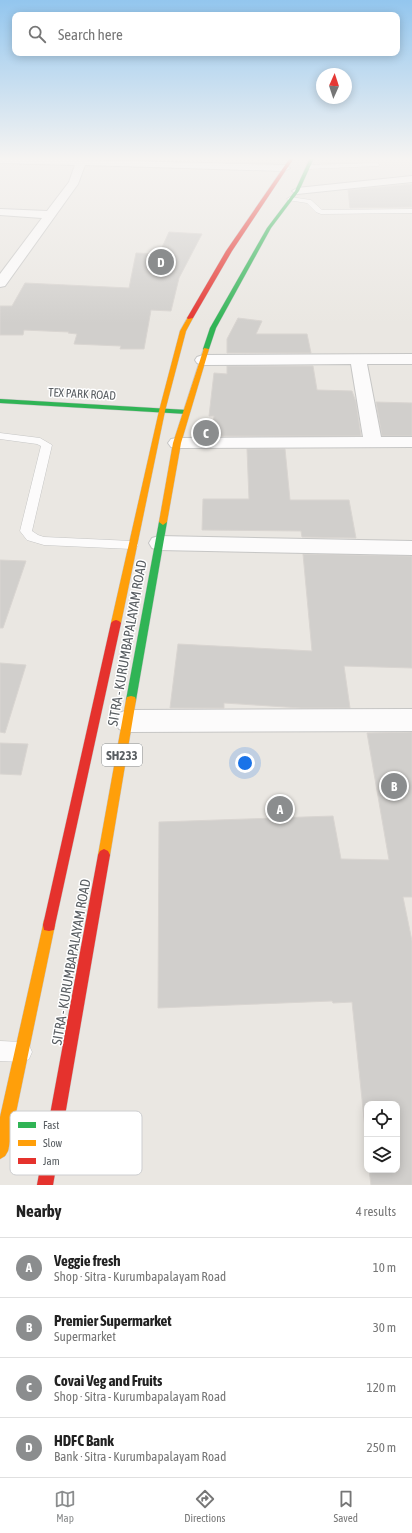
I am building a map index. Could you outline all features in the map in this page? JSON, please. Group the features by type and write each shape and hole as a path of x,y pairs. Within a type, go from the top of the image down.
{"main road":[{"name":"SITRA - KURUMBAPALAYAM ROAD","path":"0,1151 162,410 183,330 229,251 254,213"},
{"name":"SITRA - KURUMBAPALAYAM ROAD","path":"58,1111 177,443 213,328 269,228 280,213"},
{"name":"TEX PARK ROAD","path":"0,401 187,412"},
{"name":"SITRA - KURUMBAPALAYAM ROAD","path":"45,1185 47,1175"}],"street":[{"path":"21,213 49,215"},
{"path":"0,283 49,215"},
{"path":"358,359 372,442"},
{"path":"203,360 412,359"},
{"path":"177,443 412,442"},
{"path":"159,542 412,548"},
{"path":"128,721 412,720"}],"lane":[{"path":"0,436 40,441 47,445 26,531 28,536 44,541 132,545"},
{"path":"0,1051 22,1052"}],"building":[{"path":"169,232 202,234 179,278 171,311 151,310 144,349 120,349 121,346 74,344 77,334 68,333 69,332 24,330 23,335 0,335 0,306 12,306 25,283 129,288 136,253 159,254"},
{"path":"238,318 262,321 256,334 307,334 311,353 227,353 227,339"},
{"path":"227,366 313,366 317,390 352,391 356,402 361,436 212,436 214,416 209,416 214,373 227,374"},
{"path":"376,402 412,403 412,436 382,436"},
{"path":"247,449 285,449 290,500 349,500 356,538 302,537 301,531 202,530 203,499 249,499"},
{"path":"303,554 412,556 412,668 344,666 350,708 301,708 224,703 224,708 170,708 178,644 312,651"},
{"path":"0,560 26,561 3,628 0,628"},
{"path":"0,663 26,665 5,733 0,732"},
{"path":"412,732 412,897 403,897 412,941 412,1185 371,1185 369,1173 400,1173 400,1101 364,1101 364,1119 352,1002 333,1003 332,1001 158,1008 159,822 333,816 341,859 389,860 367,733"},
{"path":"0,743 28,744 21,775 0,774"}],"traffic: fast":[{"path":"206,349 213,328 269,228 280,213"},
{"path":"0,401 187,412"},
{"path":"131,700 163,522"}],"traffic: slow":[{"path":"116,623 162,411 183,331 190,318"},
{"path":"163,522 177,443 206,349"},
{"path":"104,855 131,700"},
{"path":"0,1151 49,925"}],"traffic: jam":[{"path":"190,318 229,251 255,213"},
{"path":"49,925 116,623"},
{"path":"58,1111 104,855"},
{"path":"45,1185 47,1175"}],"place":[{"name":"HDFC Bank","path":"161,262"},
{"name":"Covai Veg and Fruits","path":"206,433"},
{"name":"Premier Supermarket","path":"394,786"},
{"name":"Veggie fresh","path":"280,809"}]}
